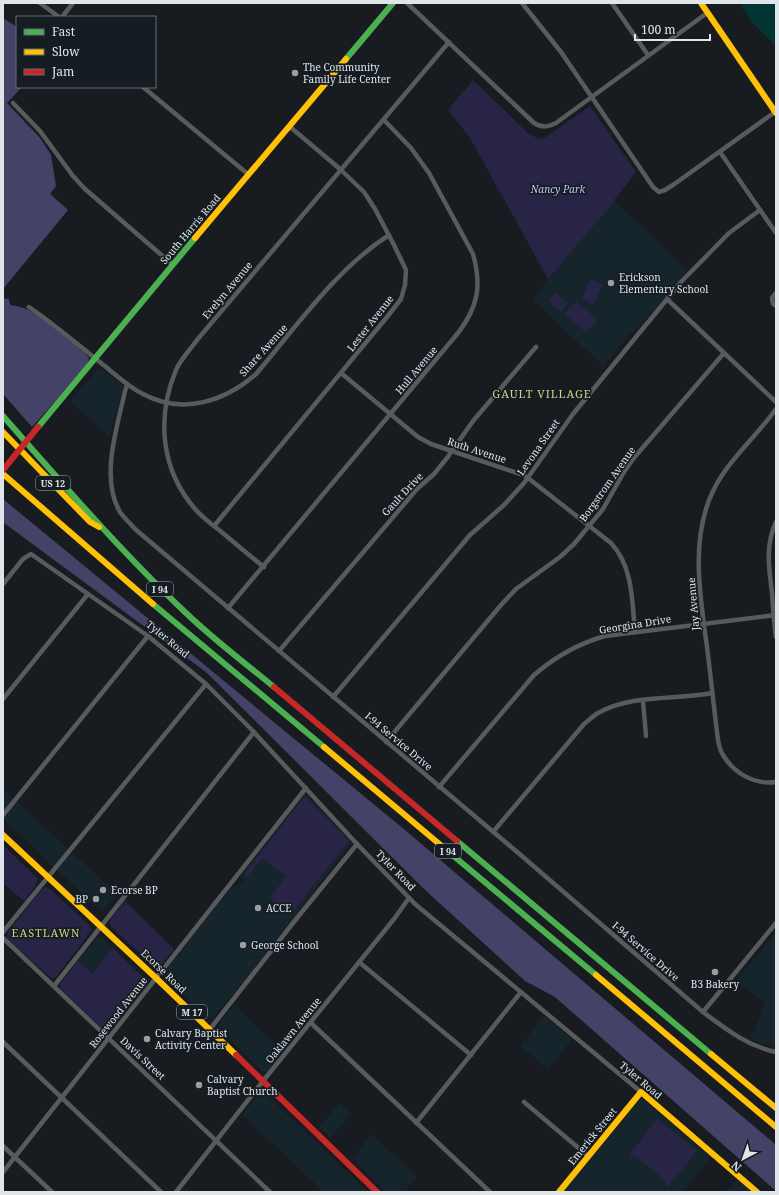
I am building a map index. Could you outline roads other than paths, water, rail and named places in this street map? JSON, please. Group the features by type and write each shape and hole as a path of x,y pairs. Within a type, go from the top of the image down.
{"main road":[{"name":"South Harris Road","path":"3,470 392,3"},
{"path":"701,3 775,112"},
{"name":"I 94","path":"3,416 105,531 165,594 208,633 776,1108"},
{"name":"US 12","path":"3,432 90,522 105,531"},
{"name":"I 94","path":"3,474 119,575 776,1127"},
{"path":"3,480 16,485"},
{"name":"Ecorse Road","path":"3,834 210,1029 377,1192"},
{"name":"Emerick Street","path":"559,1192 640,1092"},
{"name":"Tyler Road","path":"640,1092 757,1192"}],"street":[{"path":"40,3 59,16"},
{"path":"61,16 73,3"},
{"path":"407,3 534,124 541,127 550,126 556,123 708,13"},
{"path":"522,3 561,52 653,187 659,192 673,185 775,112"},
{"path":"612,3 648,55"},
{"name":"Evelyn Avenue","path":"264,567 202,516 187,498 177,481 166,455 163,429 166,402 176,369 185,355 340,169 384,120 449,42"},
{"path":"144,88 249,175"},
{"path":"12,103 40,131 73,176 85,189 173,265"},
{"name":"Hull Avenue","path":"228,608 264,567 468,319 476,300 478,284 477,269 473,254 429,173 411,148 384,120"},
{"name":"Lester Avenue","path":"214,526 401,299 405,285 406,270 375,209 364,192 340,169 289,126"},
{"path":"720,152 776,233"},
{"name":"Levona Street","path":"333,697 470,535 504,505 528,478 573,414 693,269 729,233 760,210"},
{"name":"Share Avenue","path":"29,306 51,322 127,385 144,395 166,402 185,405 209,401 230,394 243,386 256,374 343,272 363,254 389,236"},
{"path":"776,294 772,298 773,304 776,306"},
{"path":"668,300 776,402"},
{"name":"Gault Drive","path":"278,651 417,489 434,474 452,452 473,421 536,347"},
{"name":"Borgstrom Avenue","path":"386,742 516,589 560,557 590,526 602,510 624,472 634,459 724,353"},
{"name":"Ruth Avenue","path":"341,373 418,437 452,452 523,475 611,543 618,551 629,576 635,632"},
{"name":"I-94 Service Drive","path":"127,385 123,397 111,462 111,487 121,513 134,529 493,832 703,1012 749,1044 776,1052"},
{"name":"Jay Avenue","path":"776,410 734,460 714,490 705,509 699,547 700,592 718,740 722,754 732,767 743,776 768,783 776,782"},
{"path":"776,522 772,530 769,546 769,563 776,637"},
{"name":"Tyler Road","path":"3,584 23,559 31,554 148,636 206,684 254,732 357,844 409,898 438,925 521,992 640,1092"},
{"path":"3,699 88,594"},
{"name":"Georgina Drive","path":"439,787 523,686 545,665 579,644 605,636 775,615"},
{"path":"3,815 148,636"},
{"path":"3,932 206,684"},
{"path":"493,832 584,724 596,713 615,705 643,700 712,693"},
{"path":"643,700 646,736"},
{"path":"54,986 100,925 254,732"},
{"name":"Rosewood Avenue","path":"3,1172 306,788"},
{"path":"210,1029 357,844"},
{"name":"Oaklawn Avenue","path":"176,1192 263,1081 394,919 409,898"},
{"path":"703,1012 776,923"},
{"name":"Davis Street","path":"3,938 270,1192"},
{"path":"359,962 471,1055"},
{"path":"416,1123 521,992"},
{"path":"311,1023 490,1192"},
{"path":"3,1042 161,1192"},
{"path":"524,1102 588,1156"},
{"path":"3,1146 52,1192"}],"place":[{"name":"The Community Family Life Center","path":"295,73"},
{"name":"Erickson Elementary School","path":"611,283"},
{"name":"Ecorse BP","path":"103,890"},
{"name":"BP","path":"96,899"},
{"name":"ACCE","path":"258,908"},
{"name":"George School","path":"243,945"},
{"name":"B3 Bakery","path":"715,972"},
{"name":"Calvary Baptist Activity Center","path":"147,1039"},
{"name":"Calvary Baptist Church","path":"199,1085"}],"district":[{"name":"GAULT VILLAGE","path":"542,393"},
{"name":"EASTLAWN","path":"46,932"}],"park label":[{"name":"Nancy Park","path":"558,189"}]}
